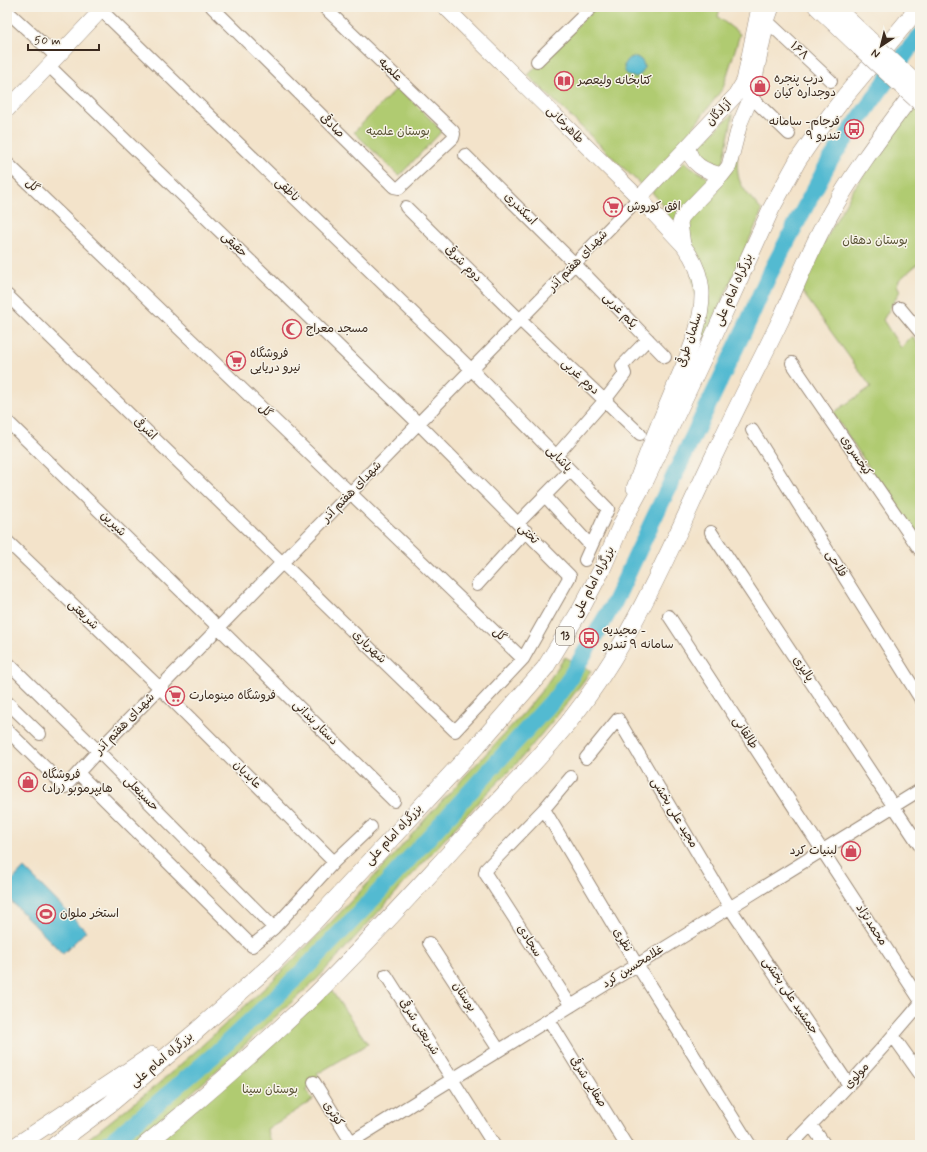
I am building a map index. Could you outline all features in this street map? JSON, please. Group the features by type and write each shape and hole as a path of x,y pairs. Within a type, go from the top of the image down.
{"highway":[{"name":"بزرگراه امام علی","path":"55,1145 110,1104 193,1034 271,965 349,884 477,746 545,668 581,609 602,569 622,523 646,479 713,337 771,209 798,160 845,96 919,7"},
{"path":"145,1145 244,1061 315,995 395,913 526,772 553,742 584,702 611,661 655,582 722,438 781,318 813,244 826,220 877,141 920,85"},
{"path":"17,1145 164,1048 240,993"}],"main road":[{"name":"طاهرخانی","path":"445,7 639,198 683,245"},
{"name":"آزادگان","path":"639,198 740,89 744,81 759,7"},
{"path":"816,7 920,85"},
{"path":"836,7 864,42 920,104"},
{"path":"7,110 103,8"},
{"name":"سلمان طرقی","path":"622,523 643,465 690,348 699,319 702,292 700,277 689,253 683,245 680,223 682,217 722,175 728,166 740,123 751,97 770,14"},
{"path":"688,146 689,154 699,167 722,175"}],"street":[{"name":"صادقی","path":"212,7 394,187 399,188 453,138 454,134"},
{"name":"علمیه","path":"324,7 453,130 454,134"},
{"name":"ناطقی","path":"103,8 472,370"},
{"name":"حقیقی","path":"7,10 53,62 418,424"},
{"path":"537,61 585,10"},
{"name":"۱۶۸","path":"770,14 831,81"},
{"path":"751,97 789,134"},
{"name":"اسکندری","path":"465,155 575,264"},
{"name":"گل","path":"7,163 523,659"},
{"name":"شهدای هفتم آذر","path":"7,730 65,787 98,751 639,198"},
{"name":"دوم شرقی","path":"406,207 520,320"},
{"name":"یکم غربی","path":"575,264 664,357"},
{"name":"اشرفی","path":"7,295 283,563"},
{"path":"900,308 920,332"},
{"name":"دوم غربی","path":"520,320 640,434"},
{"path":"556,456 625,374 622,366 648,339"},
{"name":"کیخسروی","path":"792,363 920,550"},
{"name":"پاشایی","path":"472,370 608,509 585,560"},
{"name":"شیرین","path":"7,421 219,628"},
{"name":"تختی","path":"418,424 570,576 523,659"},
{"name":"فلاحی","path":"752,430 920,698"},
{"path":"477,585 545,496 570,470"},
{"path":"545,496 591,546"},
{"name":"پالیزی","path":"711,532 920,846"},
{"name":"شریعتی","path":"7,541 160,688"},
{"name":"شهریاری","path":"283,563 455,731 523,659"},
{"name":"طالقانی","path":"669,616 822,850"},
{"name":"دستار بندانی","path":"219,628 394,801"},
{"name":"حسینعلی","path":"7,662 274,928"},
{"name":"عابدیان","path":"160,688 334,862"},
{"path":"7,702 40,734"},
{"name":"مجید علی بخشی","path":"586,758 618,719 730,908"},
{"path":"78,773 252,946 274,928 334,862 371,827"},
{"path":"544,809 571,777"},
{"name":"غلامحسین کرد","path":"350,1144 499,1050 920,790"},
{"name":"سجادی","path":"544,809 486,869 485,873 571,1006"},
{"name":"نظری","path":"544,809 637,965 750,1145"},
{"name":"محمدنژاد","path":"822,850 920,1000"},
{"name":"جمشید علی بخشی","path":"730,908 849,1085"},
{"name":"بوستان","path":"429,943 499,1050"},
{"name":"شریعتی شرقی","path":"386,975 494,1145"},
{"name":"مولوی","path":"791,1145 849,1085 920,1004"},
{"name":"صفایی شرقی","path":"549,1020 626,1145"},
{"path":"893,1036 920,1074"},
{"name":"کوثری","path":"314,1082 350,1144"},
{"path":"811,1125 825,1145"}],"green space":[{"path":"596,7 720,7 718,17 740,34 723,88 679,146 641,185 528,75"},
{"name":"بوستان علمیه","path":"398,87 442,131 399,176 354,132"},
{"name":"بوستان دهقان","path":"913,106 920,112 920,262 899,280 897,285 900,291 883,320 901,348 912,336 920,347 920,544 833,413 871,387 801,290 818,253 853,190"},
{"path":"733,114 722,168 715,167 701,160 695,148"},
{"path":"737,153 739,179 746,192 762,211 699,353 694,351 702,327 683,228"},
{"path":"685,161 711,180 672,224 662,204 652,192"},
{"path":"565,657 591,671 565,706 518,762 483,797 317,979 214,1073 145,1134 130,1145 80,1145 158,1084 197,1050 269,984 335,918 524,712 543,689"},
{"name":"بوستان سینا","path":"331,990 368,1044 317,1074 321,1080 306,1090 313,1100 267,1129 268,1136 274,1145 154,1145"}],"water":[{"path":"634,57 641,60 644,67 641,74 634,77 627,74 624,67 627,60"},
{"name":"استخر ملوان","path":"24,868 86,931 63,954 7,897 7,886"}],"waterway":[{"path":"106,1145 215,1054 299,975 366,906 557,696 568,681 614,603 768,277 829,162 908,50 920,36"}],"place":[{"name":"کتابخانه ولیعصر","path":"564,81"},
{"name":"درب پنجره دوجداره کیان","path":"760,86"},
{"name":"فرجام- سامانه ۹ تندرو","path":"854,129"},
{"name":"افق کوروش","path":"613,207"},
{"name":"مسجد معراج","path":"292,329"},
{"name":"فروشگاه نیرو دریایی","path":"236,361"},
{"name":"مجیدیه - سامانه ۹ تندرو","path":"589,638"},
{"name":"فروشگاه مینومارت","path":"175,696"},
{"name":"فروشگاه هایپرموبو (راد)","path":"28,782"},
{"name":"لبنیات کرد","path":"851,851"},
{"name":"استخر ملوان","path":"46,914"}]}
